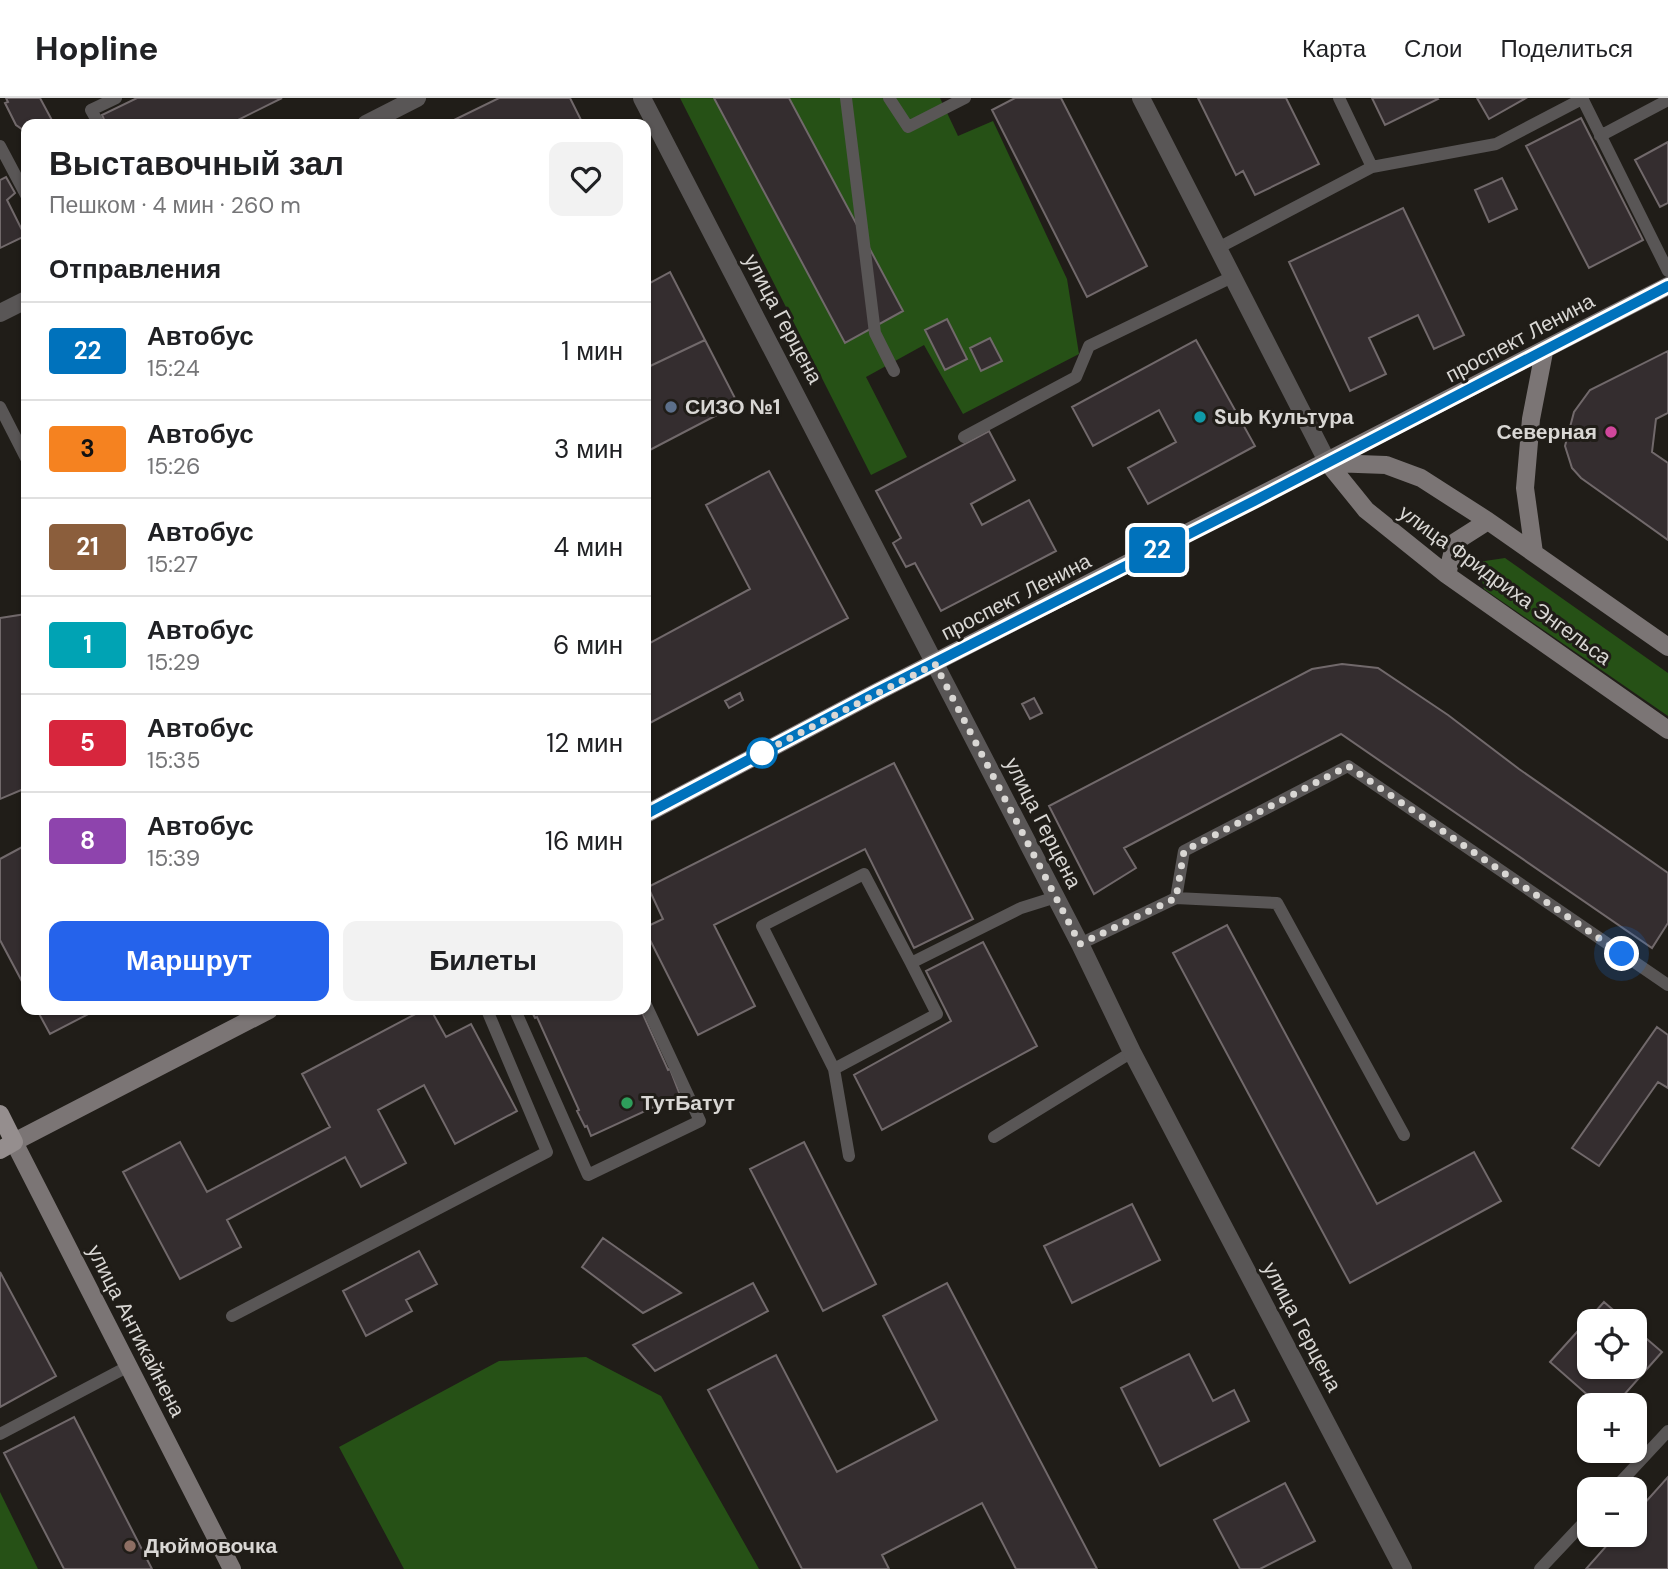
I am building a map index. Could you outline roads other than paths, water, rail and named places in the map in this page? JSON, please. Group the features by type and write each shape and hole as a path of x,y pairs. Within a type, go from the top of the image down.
{"main road":[{"name":"проспект Ленина","path":"651,811 877,692 1328,463 1668,286"},
{"path":"1534,553 1525,488 1531,419 1544,352"},
{"name":"улица Фридриха Энгельса","path":"1328,463 1386,465 1420,478 1488,521 1668,646"},
{"name":"улица Фридриха Энгельса","path":"1328,463 1366,510 1447,575 1668,730"},
{"path":"1447,575 1455,542 1488,521"},
{"path":"7,1146 259,1015"},
{"name":"улица Антикайнена","path":"0,1114 7,1146 127,1367 232,1569"}],"street":[{"path":"376,119 417,98"},
{"name":"улица Герцена","path":"642,98 1056,897 1132,1052 1403,1569"},
{"name":"улица Фридриха Энгельса","path":"1141,98 1328,463"},
{"path":"0,313 21,302"}],"lane":[{"path":"96,119 91,110 116,98"},
{"path":"846,98 875,333 894,371"},
{"path":"889,98 908,127 965,98"},
{"path":"1339,98 1372,167"},
{"path":"1218,248 1372,167 1496,144 1582,98 1668,271"},
{"path":"1600,136 1668,100"},
{"path":"0,146 21,186"},
{"path":"964,437 1076,377 1089,346 1232,277"},
{"path":"0,407 21,448"},
{"path":"1176,898 1184,851 1348,766 1668,985"},
{"path":"834,1069 937,1014 864,874 762,926 834,1069 849,1156"},
{"path":"911,963 1021,908 1056,897"},
{"path":"1080,944 1176,898 1277,903 1404,1135"},
{"path":"232,1316 547,1152 489,1015"},
{"path":"516,1015 588,1175 700,1121 651,1015"},
{"path":"994,1137 1132,1052"},
{"path":"0,1434 127,1367"},
{"path":"1625,1477 1668,1431"},
{"path":"1540,1569 1577,1530"}],"place":[{"name":"СИЗО №1","path":"671,407"},
{"name":"Sub Культура","path":"1200,417"},
{"name":"Северная","path":"1611,432"},
{"name":"ТутБатут","path":"627,1103"},
{"name":"Дюймовочка","path":"130,1546"}]}
